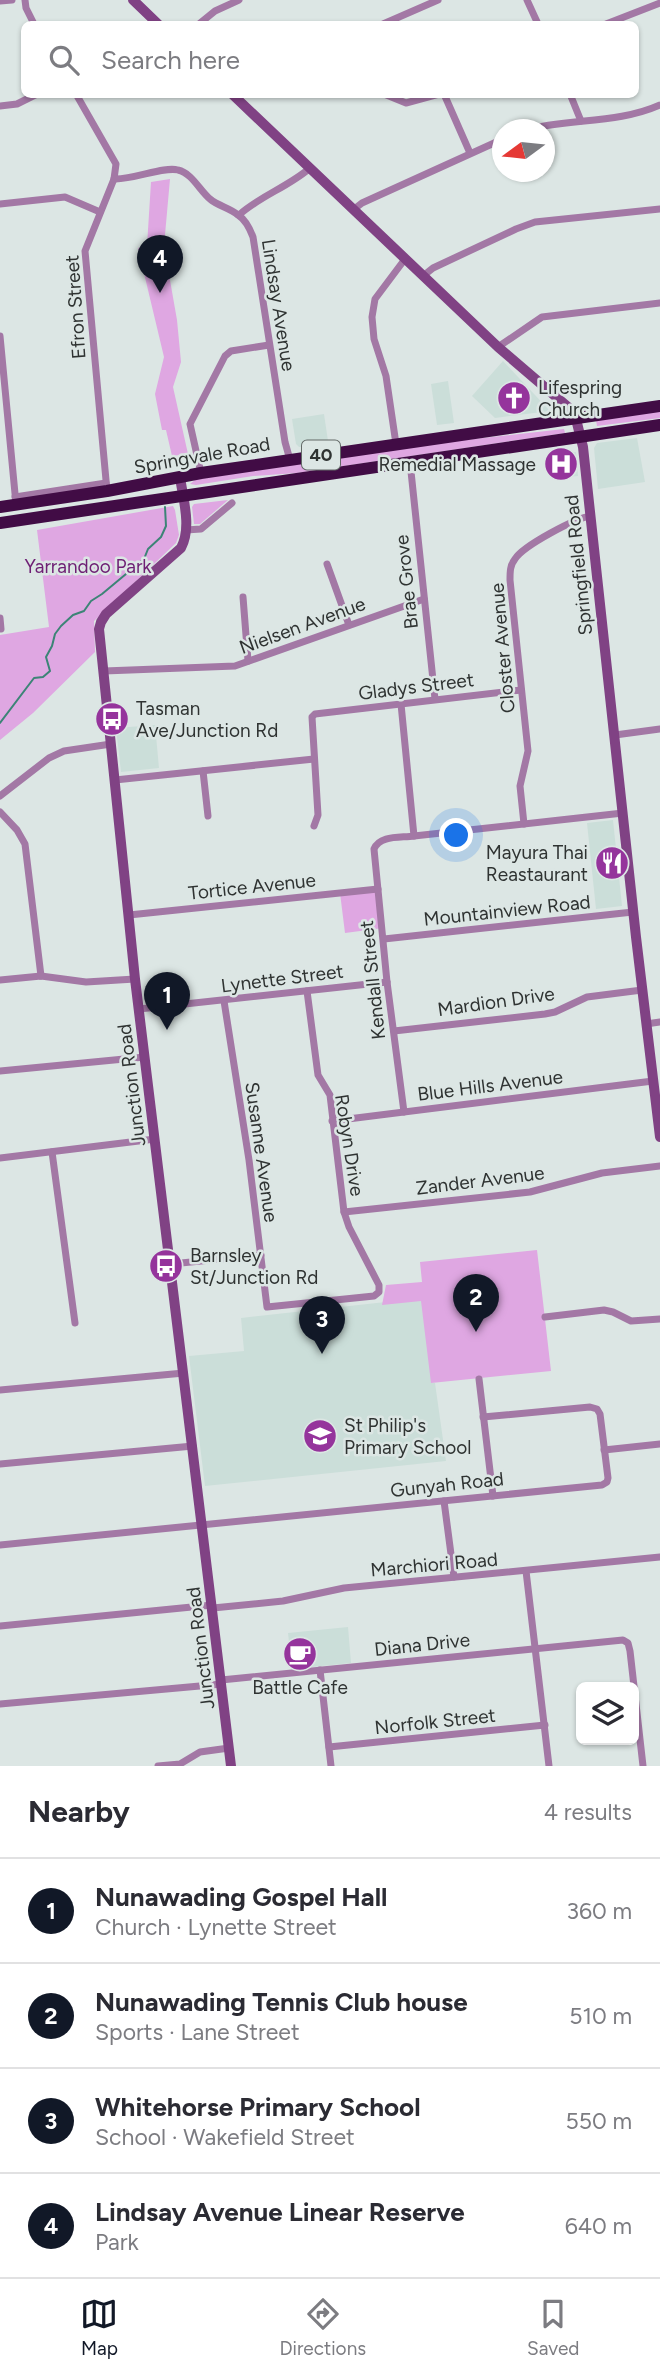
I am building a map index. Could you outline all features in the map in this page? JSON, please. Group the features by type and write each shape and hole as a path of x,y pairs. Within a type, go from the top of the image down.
{"highway":[{"name":"Springvale Road","path":"0,507 15,501 660,405"},
{"name":"Springvale Road","path":"0,523 660,425"}],"street":[{"path":"0,1 12,0"},
{"path":"25,0 32,21"},
{"path":"132,0 156,21"},
{"path":"203,21 215,11 239,0"},
{"path":"389,21 427,2 438,0"},
{"path":"527,0 537,21"},
{"path":"614,21 660,3"},
{"path":"0,106 18,104 29,98"},
{"path":"78,98 116,164 114,179 126,180 178,170 190,177 211,201 239,215 310,168"},
{"name":"Springfield Road","path":"237,98 498,347 556,395 575,418 581,436 591,516 660,1137"},
{"path":"394,98 406,103 425,98"},
{"path":"443,98 470,153"},
{"path":"571,98 581,121"},
{"path":"555,125 620,117 660,105"},
{"path":"353,210 362,203 492,143"},
{"name":"Efron Street","path":"106,487 85,251 114,179"},
{"path":"0,204 65,197 100,212"},
{"path":"423,276 433,268 535,222 660,209"},
{"name":"Lindsay Avenue","path":"239,215 253,237 290,460"},
{"path":"396,444 386,376 374,339 372,317 375,299 405,259"},
{"path":"498,347 542,317 660,303"},
{"path":"0,336 15,501"},
{"path":"201,473 190,424 225,356 231,351 269,345"},
{"name":"Brae Grove","path":"410,462 435,699"},
{"path":"180,477 187,530 201,529 232,503"},
{"name":"Closter Avenue","path":"524,824 520,786 528,751 510,580 511,567 516,557 526,548 580,518 591,516"},
{"name":"Junction Road","path":"187,530 181,548 106,614 100,629 135,979 231,1766"},
{"path":"327,564 349,625"},
{"path":"243,597 248,661"},
{"name":"Nielsen Avenue","path":"104,671 226,668 424,599"},
{"path":"0,618 1,629"},
{"name":"Gladys Street","path":"314,759 312,717 315,714 521,690"},
{"path":"401,704 414,836 623,813"},
{"path":"615,735 660,729"},
{"path":"0,796 49,758 65,751 111,744"},
{"path":"115,780 314,759 318,815 314,826"},
{"path":"203,771 208,816"},
{"path":"0,812 26,844 41,976"},
{"name":"Kendall Street","path":"404,1112 387,982 374,849 381,840 414,836"},
{"name":"Tortice Avenue","path":"129,915 378,889"},
{"name":"Mountainview Road","path":"384,939 633,912"},
{"path":"0,980 41,976 86,982 135,979"},
{"name":"Lynette Street","path":"139,1009 387,982"},
{"name":"Mardion Drive","path":"394,1031 545,1014 587,997 642,990"},
{"name":"Robyn Drive","path":"267,1307 373,1296 379,1292 379,1285 344,1212 330,1095 318,1075 307,991"},
{"name":"Susanne Avenue","path":"224,1001 249,1160 267,1307"},
{"path":"646,1024 660,1022"},
{"path":"0,1072 145,1057"},
{"name":"Blue Hills Avenue","path":"332,1121 653,1081"},
{"path":"0,1158 155,1139"},
{"path":"52,1152 75,1323"},
{"name":"Zander Avenue","path":"344,1212 530,1192 602,1172 660,1166"},
{"path":"171,1264 261,1255"},
{"path":"545,1317 604,1310 631,1321 660,1319"},
{"path":"0,1390 184,1373"},
{"path":"479,1379 493,1496"},
{"name":"Gunyah Road","path":"0,1545 602,1485 607,1482 600,1414 597,1409 590,1407 483,1417"},
{"path":"604,1450 660,1444"},
{"path":"0,1464 192,1447"},
{"path":"444,1501 454,1577"},
{"name":"Marchiori Road","path":"0,1626 283,1601 344,1588 660,1557"},
{"path":"526,1571 549,1766"},
{"name":"Diana Drive","path":"0,1704 619,1640 626,1641 630,1651 643,1766"},
{"path":"320,1670 331,1766"},
{"name":"Norfolk Street","path":"329,1747 545,1726"},
{"path":"158,1766 180,1764 200,1752 229,1748"}],"shaded area":[{"path":"503,361 550,411 495,418 472,396"},
{"path":"448,381 454,423 437,425 431,384"},
{"path":"324,414 328,441 320,445 299,447 296,444 292,419"},
{"path":"637,438 645,482 598,489 594,448 597,443"},
{"path":"576,452 578,476 555,478 553,455"},
{"path":"155,725 159,768 121,772 116,728"},
{"path":"613,820 622,906 596,909 587,823"},
{"path":"422,1298 432,1383 435,1383 446,1461 205,1486 189,1356 244,1351 241,1318"},
{"path":"348,1627 351,1663 292,1669 288,1633"}],"green space":[{"path":"170,179 164,246 177,320 181,362 173,387 188,454 172,456 166,430 162,430 155,394 164,357 138,248 147,246 151,182"},
{"path":"660,411 660,418 597,426 596,420"},
{"path":"564,429 565,433 297,473 190,484 196,479 437,443"},
{"path":"228,500 200,524 194,524 194,504"},
{"name":"Yarrandoo Park","path":"173,506 179,535 176,543 94,621 95,652 33,713 0,740 0,635 49,627 37,530"},
{"path":"378,889 383,928 345,933 340,893"},
{"path":"537,1250 551,1371 431,1383 421,1301 382,1305 386,1285 422,1282 420,1262"}],"waterway":[{"path":"0,723 34,678 43,677 50,671 46,657 61,626 73,615 84,611 91,601 144,559 148,549 161,537 166,526 165,507"}],"place":[{"name":"Lindsay Avenue Linear Reserve","path":"160,293"},
{"name":"Lifespring Church","path":"514,398"},
{"name":"Remedial Massage","path":"561,464"},
{"name":"Tasman Ave/Junction Rd","path":"112,719"},
{"name":"Mayura Thai Reastaurant","path":"612,863"},
{"name":"Nunawading Gospel Hall","path":"167,1030"},
{"name":"Barnsley St/Junction Rd","path":"166,1266"},
{"name":"Nunawading Tennis Club house","path":"476,1332"},
{"name":"Whitehorse Primary School","path":"322,1354"},
{"name":"St Philip's Primary School","path":"320,1436"},
{"name":"Battle Cafe","path":"300,1654"}]}
